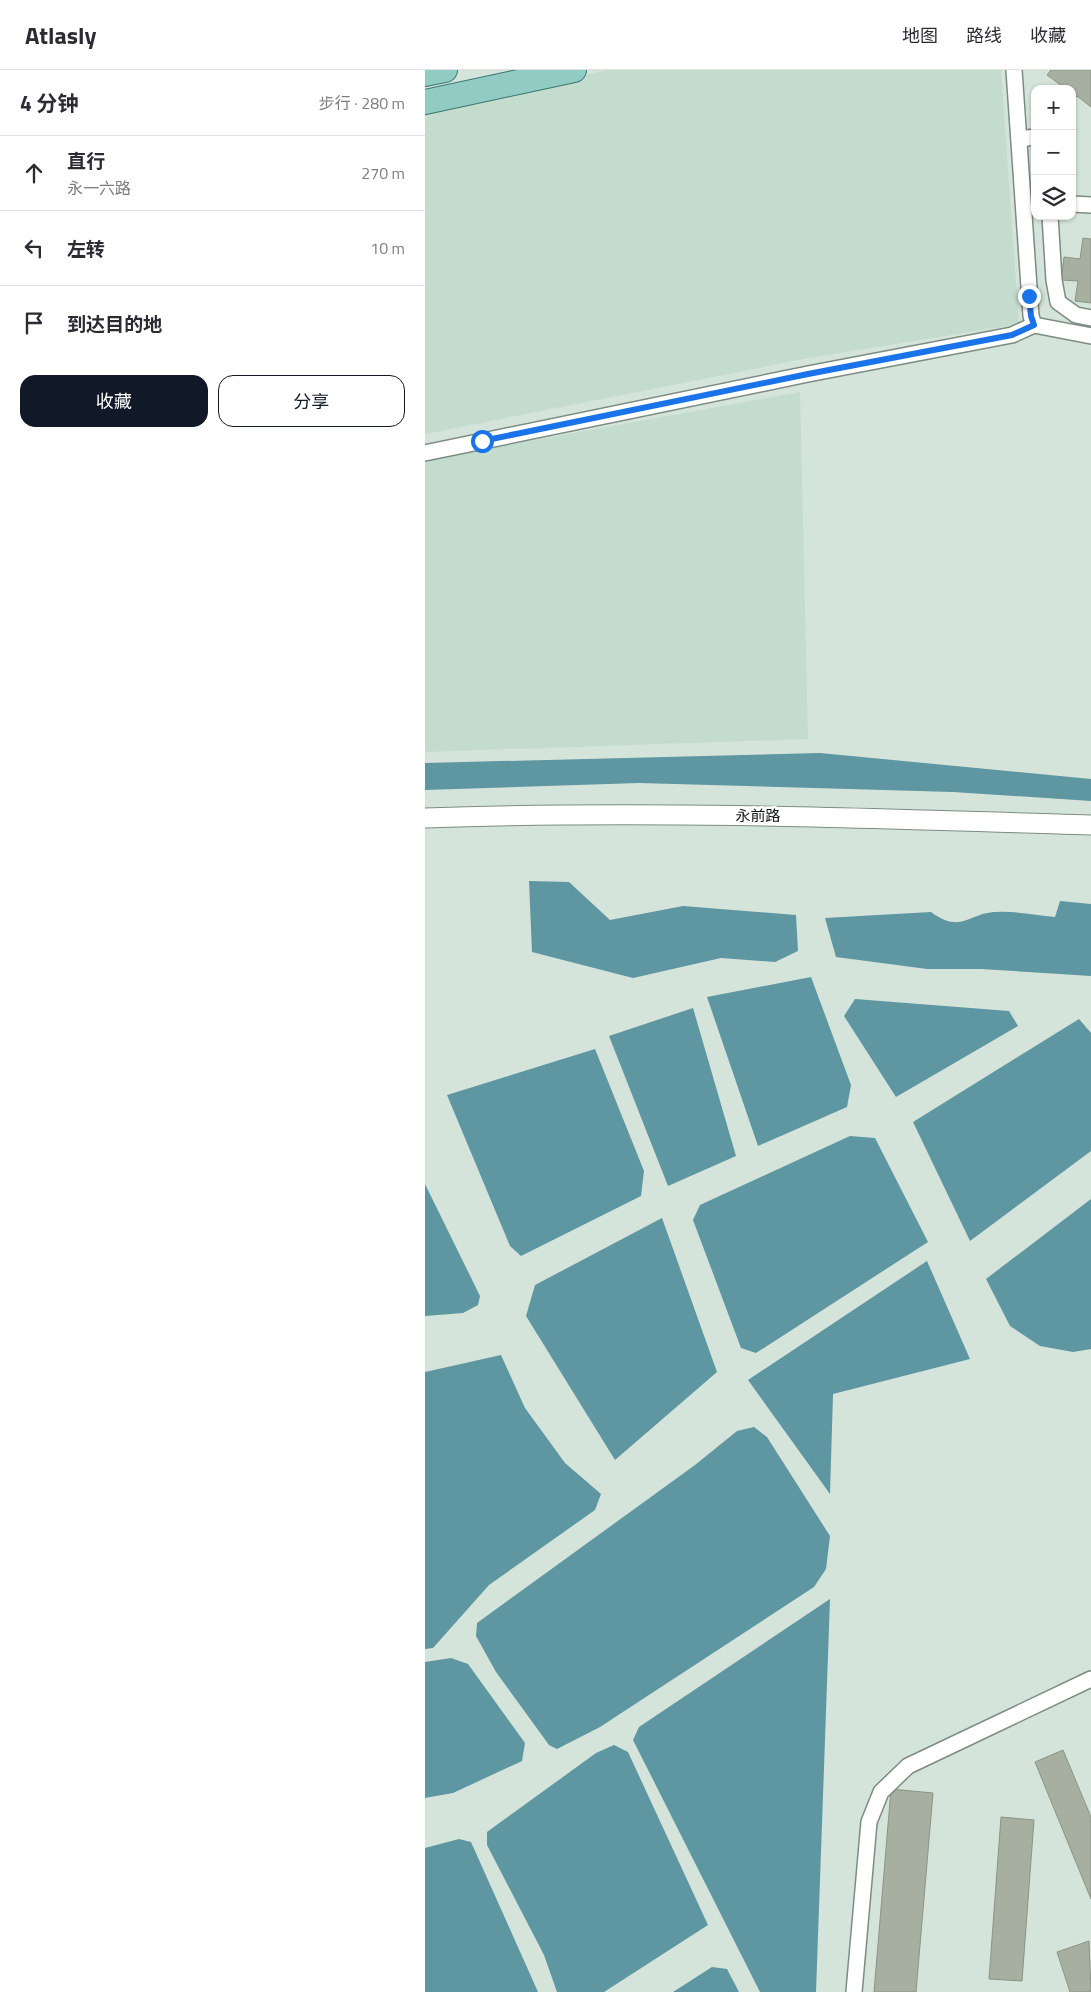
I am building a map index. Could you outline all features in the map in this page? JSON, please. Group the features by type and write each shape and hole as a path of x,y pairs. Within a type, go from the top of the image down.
{"main road":[{"path":"425,74 445,70"},
{"path":"425,102 574,70"}],"street":[{"path":"1014,70 1031,316 1034,325"},
{"path":"1019,139 1031,138"},
{"path":"1076,204 1091,205"},
{"path":"1050,220 1054,280 1059,302 1076,315 1091,318"},
{"path":"425,453 808,374 1012,335 1034,325 1091,336"},
{"name":"永前路","path":"425,818 505,815 813,816 1091,825"},
{"path":"854,1992 869,1822 881,1792 908,1766 1091,1680"}],"shaded area":[{"path":"608,70 1001,70 1019,324 809,358 425,434 425,110"},
{"path":"800,392 808,739 425,752 425,460"}],"water":[{"path":"820,753 1091,779 1091,801 953,792 639,783 425,790 425,763"},
{"path":"529,881 569,882 610,920 683,906 796,915 798,951 775,962 721,958 633,978 532,952"},
{"path":"1060,901 1091,904 1091,976 981,969 927,969 836,957 825,918 931,912 950,922 965,921 979,915 997,912 1055,917"},
{"path":"811,977 851,1085 847,1107 758,1146 707,997"},
{"path":"855,999 1009,1011 1018,1026 896,1097 844,1016"},
{"path":"693,1008 736,1156 668,1186 609,1036"},
{"path":"1079,1019 1091,1033 1091,1151 970,1241 913,1122"},
{"path":"595,1049 644,1171 641,1196 521,1256 510,1246 447,1095"},
{"path":"850,1136 875,1138 928,1242 756,1353 741,1348 693,1220 700,1205"},
{"path":"425,1184 480,1296 478,1305 463,1313 425,1316"},
{"path":"1091,1199 1091,1349 1073,1352 1040,1346 1010,1326 986,1279"},
{"path":"662,1218 717,1372 615,1460 526,1316 535,1285"},
{"path":"927,1261 970,1359 833,1394 830,1494 748,1380"},
{"path":"501,1355 525,1408 565,1463 601,1494 595,1510 489,1585 433,1648 425,1649 425,1372"},
{"path":"754,1427 767,1437 830,1536 826,1569 814,1587 600,1727 557,1749 549,1745 496,1672 476,1636 477,1623 695,1465 737,1431"},
{"path":"830,1599 816,1992 760,1992 633,1740 639,1727"},
{"path":"451,1658 468,1664 525,1743 522,1761 453,1793 425,1798 425,1662"},
{"path":"614,1745 628,1752 708,1925 604,1992 557,1992 544,1955 487,1845 487,1832 596,1753"},
{"path":"459,1839 471,1842 538,1992 425,1992 425,1848"},
{"path":"712,1967 727,1969 739,1992 673,1992"}],"building":[{"path":"1051,70 1091,70 1091,107 1077,96 1076,97 1076,85 1061,85 1047,75"},
{"path":"1083,238 1091,239 1091,303 1075,301 1078,281 1061,280 1064,257 1080,259"},
{"path":"1063,1750 1091,1817 1091,1899 1035,1762"},
{"path":"891,1789 933,1793 916,1992 874,1992"},
{"path":"1001,1817 1034,1820 1022,1981 989,1979"},
{"path":"1089,1941 1091,1992 1070,1992 1057,1952"}],"route":[{"path":"482,441 808,374 1012,335 1034,325 1029,296"}]}
